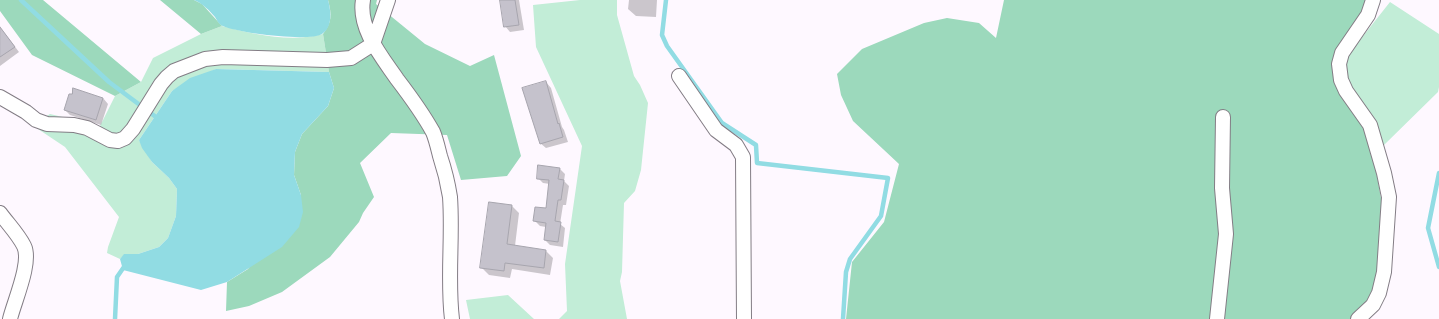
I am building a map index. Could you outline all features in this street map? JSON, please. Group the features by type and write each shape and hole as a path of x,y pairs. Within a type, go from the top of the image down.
{"street":[{"path":"363,0 362,4 366,28 373,44 383,61 412,100 433,133 442,161 450,196 450,299 452,319"},
{"path":"0,97 26,112 36,120 47,124 74,125 87,128 110,140 118,141 125,138 167,77 174,71 205,59 223,57 327,60 351,58 373,44 388,0"},
{"path":"1358,319 1373,305 1379,293 1384,272 1389,197 1384,173 1370,125 1346,91 1341,80 1339,64 1342,53 1368,15 1374,0"},
{"path":"679,76 716,130 736,145 742,157 744,319"},
{"path":"1217,319 1226,234 1222,188 1223,117"},
{"path":"0,213 25,247 26,254 23,279 10,319"}],"green space":[{"path":"0,0 43,0 141,82 115,96 32,55 0,11"},
{"path":"160,0 194,0 202,4 222,26 201,34"},
{"path":"328,0 377,0 376,4 425,44 470,66 494,55 521,156 507,176 461,180 447,135 391,133 360,163 374,197 363,213 359,222 330,257 282,292 249,306 226,311 227,282 248,269 301,195 294,175 295,152 302,134 328,106 334,88 329,72 323,34 330,22"},
{"path":"580,0 617,0 617,15 634,76 648,103 641,170 635,191 624,203 622,272 620,281 627,319 559,319 567,311 565,264 582,146 536,47 533,5"},
{"path":"1004,0 1369,0 1334,59 1365,129 1376,171 1383,209 1380,262 1371,296 1354,319 846,319 852,262 884,222 899,164 853,121 841,95 837,74 862,49 924,23 947,18 979,23 996,38"},
{"path":"1390,2 1439,34 1439,87 1438,92 1384,145 1344,76 1348,55"},
{"path":"222,26 246,32 285,38 310,37 323,34 329,72 216,69 172,91 139,140 152,162 169,178 177,189 176,216 168,238 159,247 138,254 125,254 120,259 107,253 119,217 65,147 32,125 50,114 100,126 115,96 141,82 153,58 201,34"},
{"path":"508,295 534,319 470,319 466,300"}],"water":[{"path":"194,0 328,0 330,9 330,23 326,31 315,36 289,37 257,34 231,29 219,24 208,10"},
{"path":"216,69 329,72 334,88 328,106 302,134 295,152 294,175 301,195 303,212 299,227 282,247 227,282 201,290 123,270 120,259 124,254 138,254 159,247 168,238 176,216 177,189 169,178 152,162 142,148 139,140 172,91 190,78"}],"building":[{"path":"500,0 515,0 519,25 504,27"},
{"path":"0,27 15,47 0,57"},
{"path":"546,81 563,137 540,144 522,88"},
{"path":"73,88 103,98 96,120 64,110 69,94 72,94"},
{"path":"538,165 560,168 558,179 564,180 561,200 558,200 555,221 561,222 558,242 544,240 546,223 533,221 535,207 546,208 549,180 537,179"},
{"path":"489,202 512,205 507,244 546,250 544,268 505,263 504,271 480,268"}],"waterway":[{"path":"21,0 109,82 160,120"},
{"path":"666,0 662,35 667,46 722,123 756,145 757,163 888,178 881,216 850,259 846,272 843,319"},
{"path":"1439,173 1428,228 1439,267"},
{"path":"115,319 117,277 126,264"}]}
